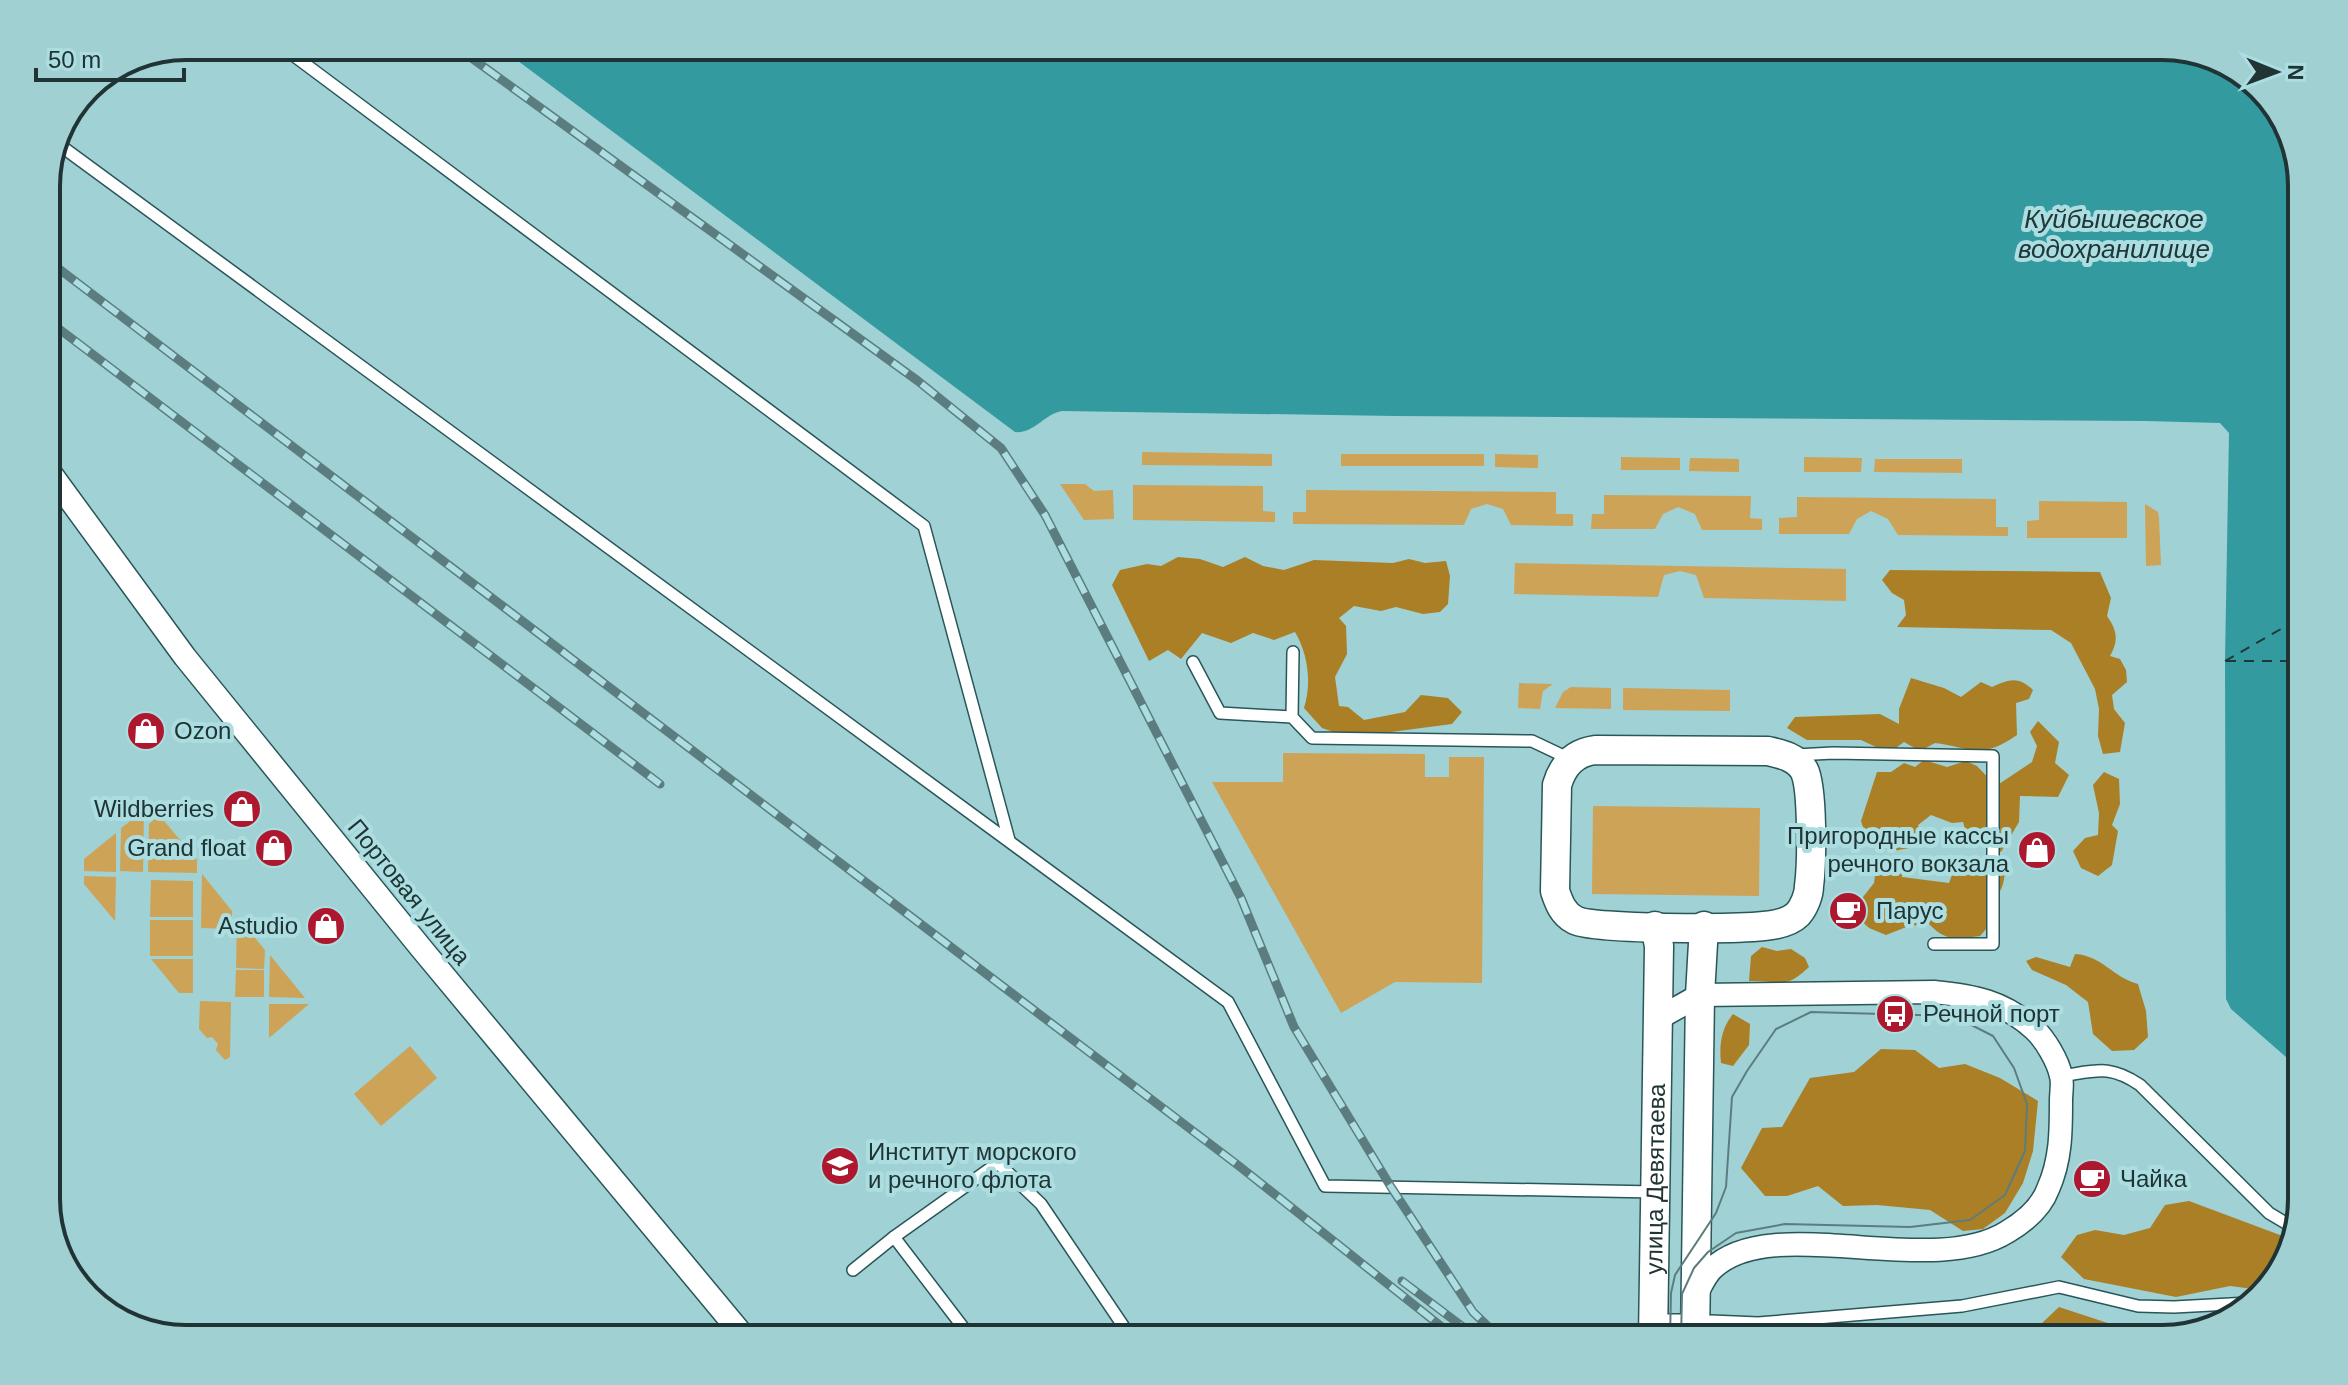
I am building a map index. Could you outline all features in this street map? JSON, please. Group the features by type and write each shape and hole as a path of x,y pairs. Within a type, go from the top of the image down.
{"street":[{"name":"Портовая улица","path":"60,486 185,657 421,948 734,1325"},
{"path":"1595,750 1768,751 1787,755 1803,768 1809,785 1809,888 1797,915 1786,922 1764,926 1590,925 1576,921 1559,905 1555,891 1557,785 1561,771 1571,759 1582,752 1595,750"},
{"name":"улица Девятаева","path":"1653,1325 1659,1018 1659,946 1655,926"},
{"path":"1699,1319 1700,995 1704,926"},
{"path":"1659,1018 1700,995 1934,992 1967,995 2004,1006 2036,1031 2061,1076 2060,1152 2048,1192 2031,1215 2009,1231 1992,1241 1936,1251 1803,1245 1767,1246 1745,1251 1712,1268 1699,1319"}],"lane":[{"path":"300,60 924,526 1010,841"},
{"path":"66,149 1228,1002 1325,1186 1655,1192"},
{"path":"1292,717 1293,652"},
{"path":"1193,662 1220,713 1292,717 1312,738 1532,741 1571,759"},
{"path":"1787,755 1993,756 1993,944 1934,944"},
{"path":"2061,1076 2102,1070 2122,1072 2140,1085 2269,1213 2286,1223"},
{"path":"853,1270 998,1163 1041,1204 1126,1325"},
{"path":"894,1237 961,1325"},
{"path":"1671,1325 1699,1319 1758,1323 1962,1306 2059,1287 2138,1306 2231,1304"}],"shaded area":[{"path":"1142,452 1272,454 1272,466 1142,465"},
{"path":"1341,454 1484,454 1484,466 1341,466"},
{"path":"1495,454 1538,455 1538,468 1495,467"},
{"path":"1621,457 1680,458 1680,470 1621,470"},
{"path":"1804,457 1862,458 1861,472 1804,472"},
{"path":"1690,458 1739,459 1739,472 1689,471"},
{"path":"1875,459 1962,459 1962,473 1874,472"},
{"path":"1060,484 1085,484 1094,491 1113,490 1114,519 1084,520"},
{"path":"1133,485 1263,486 1263,511 1275,512 1275,522 1133,520"},
{"path":"1306,490 1556,492 1556,514 1573,514 1573,526 1511,525 1503,509 1487,504 1471,509 1464,525 1293,524 1293,512 1306,512"},
{"path":"1604,495 1751,496 1750,518 1762,519 1762,530 1702,530 1695,514 1678,507 1663,514 1655,529 1591,529 1592,514 1604,514"},
{"path":"1797,497 1996,499 1996,527 2008,527 2008,536 1898,535 1888,519 1871,511 1857,519 1849,534 1779,534 1779,518 1797,517"},
{"path":"2039,501 2127,502 2127,538 2027,538 2027,521 2039,520"},
{"path":"2145,504 2158,512 2161,565 2146,566"},
{"path":"1178,557 1200,559 1223,567 1245,557 1263,566 1284,570 1314,560 1393,563 1409,559 1425,563 1446,561 1450,576 1448,604 1440,612 1423,614 1396,607 1381,611 1354,606 1339,618 1346,626 1347,654 1335,677 1339,706 1348,707 1364,720 1405,712 1421,695 1448,698 1462,712 1452,724 1391,732 1342,735 1322,728 1304,708 1308,689 1307,669 1295,632 1274,640 1253,633 1231,643 1202,633 1181,659 1168,650 1149,661 1112,585 1120,570 1147,564 1161,566"},
{"path":"1515,563 1846,569 1846,601 1704,598 1696,575 1680,571 1664,575 1658,597 1514,594"},
{"path":"1890,570 2100,572 2111,598 2107,616 2116,636 2110,656 2120,659 2126,670 2127,682 2112,695 2114,709 2125,723 2120,752 2103,754 2098,736 2099,709 2095,689 2071,643 2051,630 1897,627 1906,615 1904,600 1892,593 1882,580"},
{"path":"1911,678 1961,697 1981,682 1992,687 2018,681 2033,690 2029,699 2016,703 2017,735 1985,750 1935,743 1920,751 1904,742 1889,753 1861,740 1807,740 1787,728 1795,717 1880,714 1899,724 1899,709"},
{"path":"1519,683 1553,684 1543,691 1540,709 1518,708"},
{"path":"1571,687 1611,688 1611,709 1555,708 1563,692"},
{"path":"1623,688 1730,690 1730,711 1623,710"},
{"path":"2038,721 2059,742 2055,763 2069,775 2058,797 2020,796 2019,822 2001,852 1968,839 1963,822 1952,823 1931,815 1918,825 1921,839 1909,848 1888,852 1884,845 1866,836 1861,821 1877,772 1891,772 1904,763 1915,767 1924,760 1947,767 1966,761 1977,766 1996,786 2032,762 2037,746 2030,732"},
{"path":"1283,753 1425,754 1425,777 1449,777 1449,757 1484,757 1482,983 1395,982 1341,1013 1212,782 1283,782"},
{"path":"2104,772 2119,779 2120,804 2112,825 2118,831 2112,865 2098,876 2081,868 2073,851 2085,838 2098,835 2099,813 2093,785"},
{"path":"1593,806 1760,808 1759,896 1592,894"},
{"path":"144,811 143,872 120,871 121,828"},
{"path":"159,815 197,860 197,873 148,872 149,824"},
{"path":"116,833 116,872 84,871 84,859"},
{"path":"1986,857 2005,864 2005,870 1999,892 1986,903 1994,920 1980,936 1952,938 1929,924 1909,926 1886,935 1869,928 1855,915 1874,883 1877,861 1902,861 1902,877 1949,883 1958,859 1969,861"},
{"path":"202,874 232,911 232,929 201,928"},
{"path":"84,876 116,877 115,921 84,884"},
{"path":"151,880 193,881 193,917 150,917"},
{"path":"237,916 265,950 264,969 236,968"},
{"path":"150,920 193,920 193,956 150,956"},
{"path":"1762,947 1777,951 1791,949 1805,958 1809,967 1787,982 1749,981 1751,956"},
{"path":"2075,954 2093,959 2138,984 2146,1011 2148,1037 2134,1050 2112,1051 2093,1034 2088,1002 2066,985 2032,970 2026,961 2036,957 2070,967"},
{"path":"270,955 305,998 269,997"},
{"path":"151,959 193,959 193,993 179,993"},
{"path":"236,970 264,970 264,997 235,997"},
{"path":"200,1001 231,1002 230,1057 225,1060 216,1050 218,1044 199,1029"},
{"path":"269,1004 309,1004 269,1038"},
{"path":"1733,1014 1750,1024 1749,1045 1733,1066 1721,1063 1720,1050 1723,1031"},
{"path":"410,1046 437,1078 381,1126 354,1094"},
{"path":"1881,1049 1915,1050 1939,1068 1965,1064 2000,1078 2038,1101 2033,1151 2023,1183 2005,1213 1983,1229 1963,1231 1930,1210 1877,1205 1843,1206 1818,1186 1787,1196 1765,1196 1741,1168 1762,1128 1782,1127 1810,1078 1854,1072"},
{"path":"2189,1201 2282,1236 2271,1262 2250,1289 2230,1286 2176,1297 2084,1279 2061,1257 2077,1235 2095,1230 2124,1235 2150,1228 2165,1205"},
{"path":"2059,1307 2114,1325 2040,1325"}],"water":[{"name":"Куйбышевское водохранилище","path":"517,60 2162,60 2194,64 2225,77 2236,84 2236,112 2264,112 2267,116 2281,146 2288,178 2288,1059 2231,1009 2226,999 2225,661 2229,433 2220,423 1062,411 1022,432 1015,432"}],"ferry route":[{"path":"2225,661 2288,625"},
{"path":"2226,661 2288,661"}],"tram line":[{"path":"1670,1325 1675,1275 1716,1213 1726,1187 1732,1097 1776,1029 1811,1012 1954,1016 1993,1036 2014,1068 2027,1104 2025,1151 2005,1195 1970,1220 1910,1227 1785,1224 1736,1233 1708,1252 1694,1268 1682,1294 1681,1325"}],"railway":[{"path":"474,60 918,381 1001,448 1045,515 1241,898 1294,1027 1391,1187 1473,1312 1486,1325"},
{"path":"60,270 1239,1166 1439,1325"},
{"path":"60,330 660,784"},
{"path":"1402,1281 1460,1325"}],"place":[{"name":"Ozon","path":"146,731"},
{"name":"Wildberries","path":"242,809"},
{"name":"Grand float","path":"274,848"},
{"name":"Пригородные кассы речного вокзала","path":"2037,850"},
{"name":"Парус","path":"1848,911"},
{"name":"Astudio","path":"326,926"},
{"name":"Речной порт","path":"1895,1014"},
{"name":"Институт морского и речного флота","path":"840,1166"},
{"name":"Чайка","path":"2092,1179"}]}
